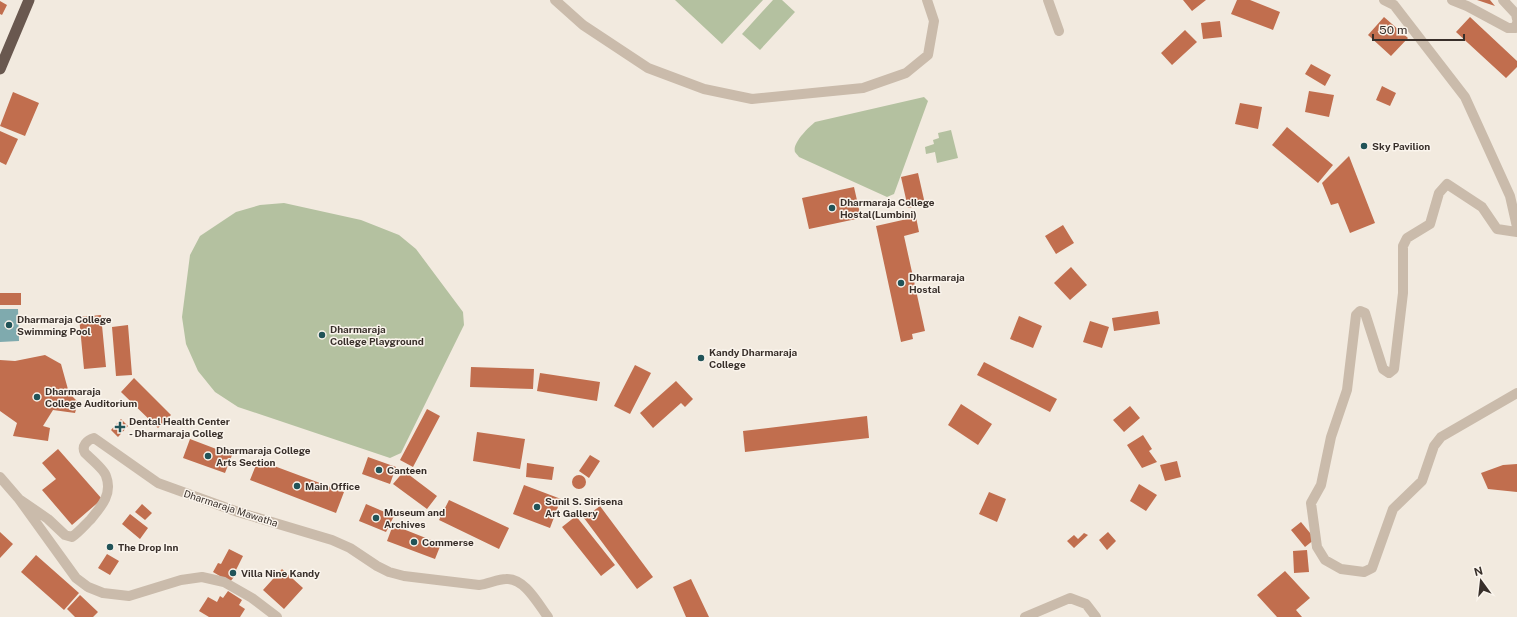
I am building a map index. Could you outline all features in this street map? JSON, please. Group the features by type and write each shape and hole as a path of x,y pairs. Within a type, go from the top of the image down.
{"highway":[{"path":"0,69 29,0"}],"street":[{"path":"555,0 583,25 648,68 704,90 752,99 863,88 906,73 928,55 934,21 927,0"},
{"path":"1048,0 1058,31"},
{"path":"1384,0 1394,6 1465,97 1510,196 1517,227"},
{"path":"1452,0 1467,6 1508,28 1515,28 1517,24"},
{"path":"1503,0 1516,14 1517,19"},
{"path":"1517,232 1497,229 1482,208 1447,184 1439,193 1430,224 1407,238 1403,246 1403,293 1394,369 1389,373 1383,369 1366,313 1360,311 1356,315 1347,390 1331,437 1321,485 1311,503 1318,547 1324,560 1341,569 1364,572 1372,568 1393,509 1422,481 1434,446 1441,437 1517,393"},
{"name":"Dharmaraja Mawatha","path":"19,499 48,519 65,535 72,537 78,533 102,506 106,498 108,486 106,474 84,453 83,450 89,439 94,438 158,483 238,512 332,540 350,548 389,572 404,576 479,585 489,584 505,578 511,579 520,583 527,589 548,617"},
{"name":"Dharmaraja Mawatha","path":"0,476 19,499 76,578 88,587 103,593 129,596 181,580 202,577 224,582 252,598 277,617"},
{"path":"1024,617 1070,598 1086,604 1096,617"}],"green space":[{"path":"675,0 763,0 722,44"},
{"path":"773,0 782,0 795,12 760,50 742,34"},
{"path":"924,97 928,101 894,194 887,197 799,157 795,152 798,140 815,122"},
{"path":"951,130 958,158 937,163 935,152 926,154 925,147 934,144 933,140 939,138 938,133"},
{"name":"Dharmaraja College Playground","path":"284,203 361,220 399,235 416,249 463,312 464,325 401,453 390,458 238,407 215,392 198,371 186,344 182,317 190,255 200,236 236,212 260,205"}],"water":[{"name":"Dharmaraja College Swimming Pool","path":"0,309 18,309 19,341 0,342"}],"building":[{"path":"1183,0 1206,0 1192,11"},
{"path":"1237,0 1250,0 1280,12 1273,30 1231,14"},
{"path":"1477,0 1490,0 1495,6"},
{"path":"0,1 7,5 2,15 0,14"},
{"path":"1384,17 1408,38 1391,56 1368,35"},
{"path":"1470,17 1517,61 1517,67 1506,78 1456,32"},
{"path":"1220,21 1222,37 1203,39 1201,23"},
{"path":"1185,30 1197,42 1172,65 1161,53"},
{"path":"1311,64 1331,75 1325,86 1305,74"},
{"path":"1382,86 1396,93 1390,106 1376,100"},
{"path":"1309,91 1334,95 1329,117 1305,112"},
{"path":"13,92 39,103 25,136 0,126"},
{"path":"1240,103 1262,107 1258,129 1235,124"},
{"path":"1287,127 1333,165 1318,183 1272,145"},
{"path":"0,131 18,139 6,165 0,162"},
{"path":"1349,156 1375,223 1350,233 1338,203 1331,205 1322,183"},
{"path":"918,173 925,204 908,208 901,177"},
{"name":"Dharmaraja College Hostal(Lumbini)","path":"854,187 861,218 809,229 802,198"},
{"name":"Dharmaraja Hostal","path":"916,217 919,232 904,236 925,331 912,334 913,339 901,342 876,226"},
{"path":"1063,225 1074,243 1056,254 1045,236"},
{"path":"1071,267 1087,285 1070,300 1054,283"},
{"path":"0,293 21,293 21,305 0,305"},
{"path":"1158,311 1160,324 1114,331 1112,318"},
{"path":"101,315 106,367 84,369 79,317"},
{"path":"1019,316 1042,326 1033,348 1010,339"},
{"path":"1090,321 1109,327 1102,348 1083,342"},
{"path":"128,325 132,375 116,376 112,327"},
{"name":"Dharmaraja College Auditorium","path":"45,355 61,364 69,393 78,402 75,413 53,410 43,426 50,428 48,441 13,436 17,423 0,411 0,360 15,361"},
{"path":"984,362 1057,399 1050,412 977,375"},
{"path":"635,365 651,373 630,414 614,406"},
{"path":"471,367 534,369 533,389 470,387"},
{"path":"540,373 600,382 597,401 537,391"},
{"path":"134,378 171,415 158,428 121,392"},
{"path":"676,381 693,399 685,407 681,403 653,428 640,413"},
{"path":"961,404 992,424 978,445 948,425"},
{"path":"1130,406 1140,418 1124,432 1113,420"},
{"path":"427,409 440,416 413,467 400,460"},
{"path":"867,416 869,438 745,452 743,431"},
{"path":"121,419 128,426 118,437 111,430"},
{"path":"477,432 525,439 520,469 473,461"},
{"path":"1143,435 1152,449 1149,451 1157,462 1142,468 1127,445"},
{"name":"Dharmaraja College Arts Section","path":"190,439 232,455 225,473 183,458"},
{"path":"58,449 102,499 72,525 42,490 56,479 42,463"},
{"path":"590,455 600,461 589,478 579,471"},
{"name":"Canteen","path":"368,457 396,467 390,484 362,474"},
{"name":"Main Office","path":"258,460 344,492 336,513 250,480"},
{"path":"1177,461 1181,477 1165,481 1160,465"},
{"path":"527,463 554,467 552,480 526,477"},
{"path":"1517,464 1517,492 1488,489 1481,473 1503,465"},
{"path":"404,471 437,496 427,509 393,484"},
{"path":"576,475 582,475 586,479 586,485 582,489 576,489 572,485 572,479"},
{"path":"1139,484 1157,495 1146,511 1130,501"},
{"name":"Sunil S. Sirisena Art Gallery","path":"524,485 561,499 550,528 513,514"},
{"path":"989,492 1006,499 997,522 979,514"},
{"path":"449,500 509,528 499,549 439,520"},
{"path":"142,504 152,513 145,520 135,512"},
{"name":"Museum and Archives","path":"366,504 394,516 386,532 359,521"},
{"path":"600,506 653,577 637,589 584,518"},
{"path":"130,514 148,528 140,539 122,524"},
{"path":"576,516 615,565 601,576 562,527"},
{"path":"1301,522 1315,539 1305,547 1291,530"},
{"name":"Commerse","path":"393,525 441,544 435,559 387,541"},
{"path":"0,532 13,544 0,558"},
{"path":"1108,532 1116,541 1107,550 1099,540"},
{"path":"1084,533 1088,535 1074,548 1067,541 1074,535 1078,539"},
{"path":"229,549 243,556 235,572 237,573 230,582 213,572 218,563 221,564"},
{"path":"1307,550 1309,572 1294,573 1293,551"},
{"path":"107,554 119,561 110,575 98,568"},
{"path":"36,555 79,593 64,610 21,572"},
{"path":"282,569 303,588 284,609 263,590"},
{"path":"1285,571 1310,598 1296,610 1302,617 1277,617 1257,595"},
{"path":"691,579 709,617 686,617 673,587"},
{"path":"228,591 242,600 239,605 245,609 240,617 209,617 199,611 208,597 217,602 220,596 223,598"},
{"path":"80,595 98,612 93,617 75,617 67,609"}],"place":[{"name":"Sky Pavilion","path":"1364,146"},
{"name":"Dharmaraja College Hostal(Lumbini)","path":"832,208"},
{"name":"Dharmaraja Hostal","path":"901,283"},
{"name":"Dharmaraja College Swimming Pool","path":"9,325"},
{"name":"Dharmaraja College Playground","path":"322,335"},
{"name":"Kandy Dharmaraja College","path":"701,358"},
{"name":"Dharmaraja College Auditorium","path":"37,397"},
{"name":"Dental Health Center - Dharmaraja Colleg","path":"120,427"},
{"name":"Dharmaraja College Arts Section","path":"208,456"},
{"name":"Canteen","path":"379,470"},
{"name":"Main Office","path":"297,486"},
{"name":"Sunil S. Sirisena Art Gallery","path":"537,507"},
{"name":"Museum and Archives","path":"376,518"},
{"name":"Commerse","path":"414,542"},
{"name":"The Drop Inn","path":"110,547"},
{"name":"Villa Nine Kandy","path":"233,573"}]}
